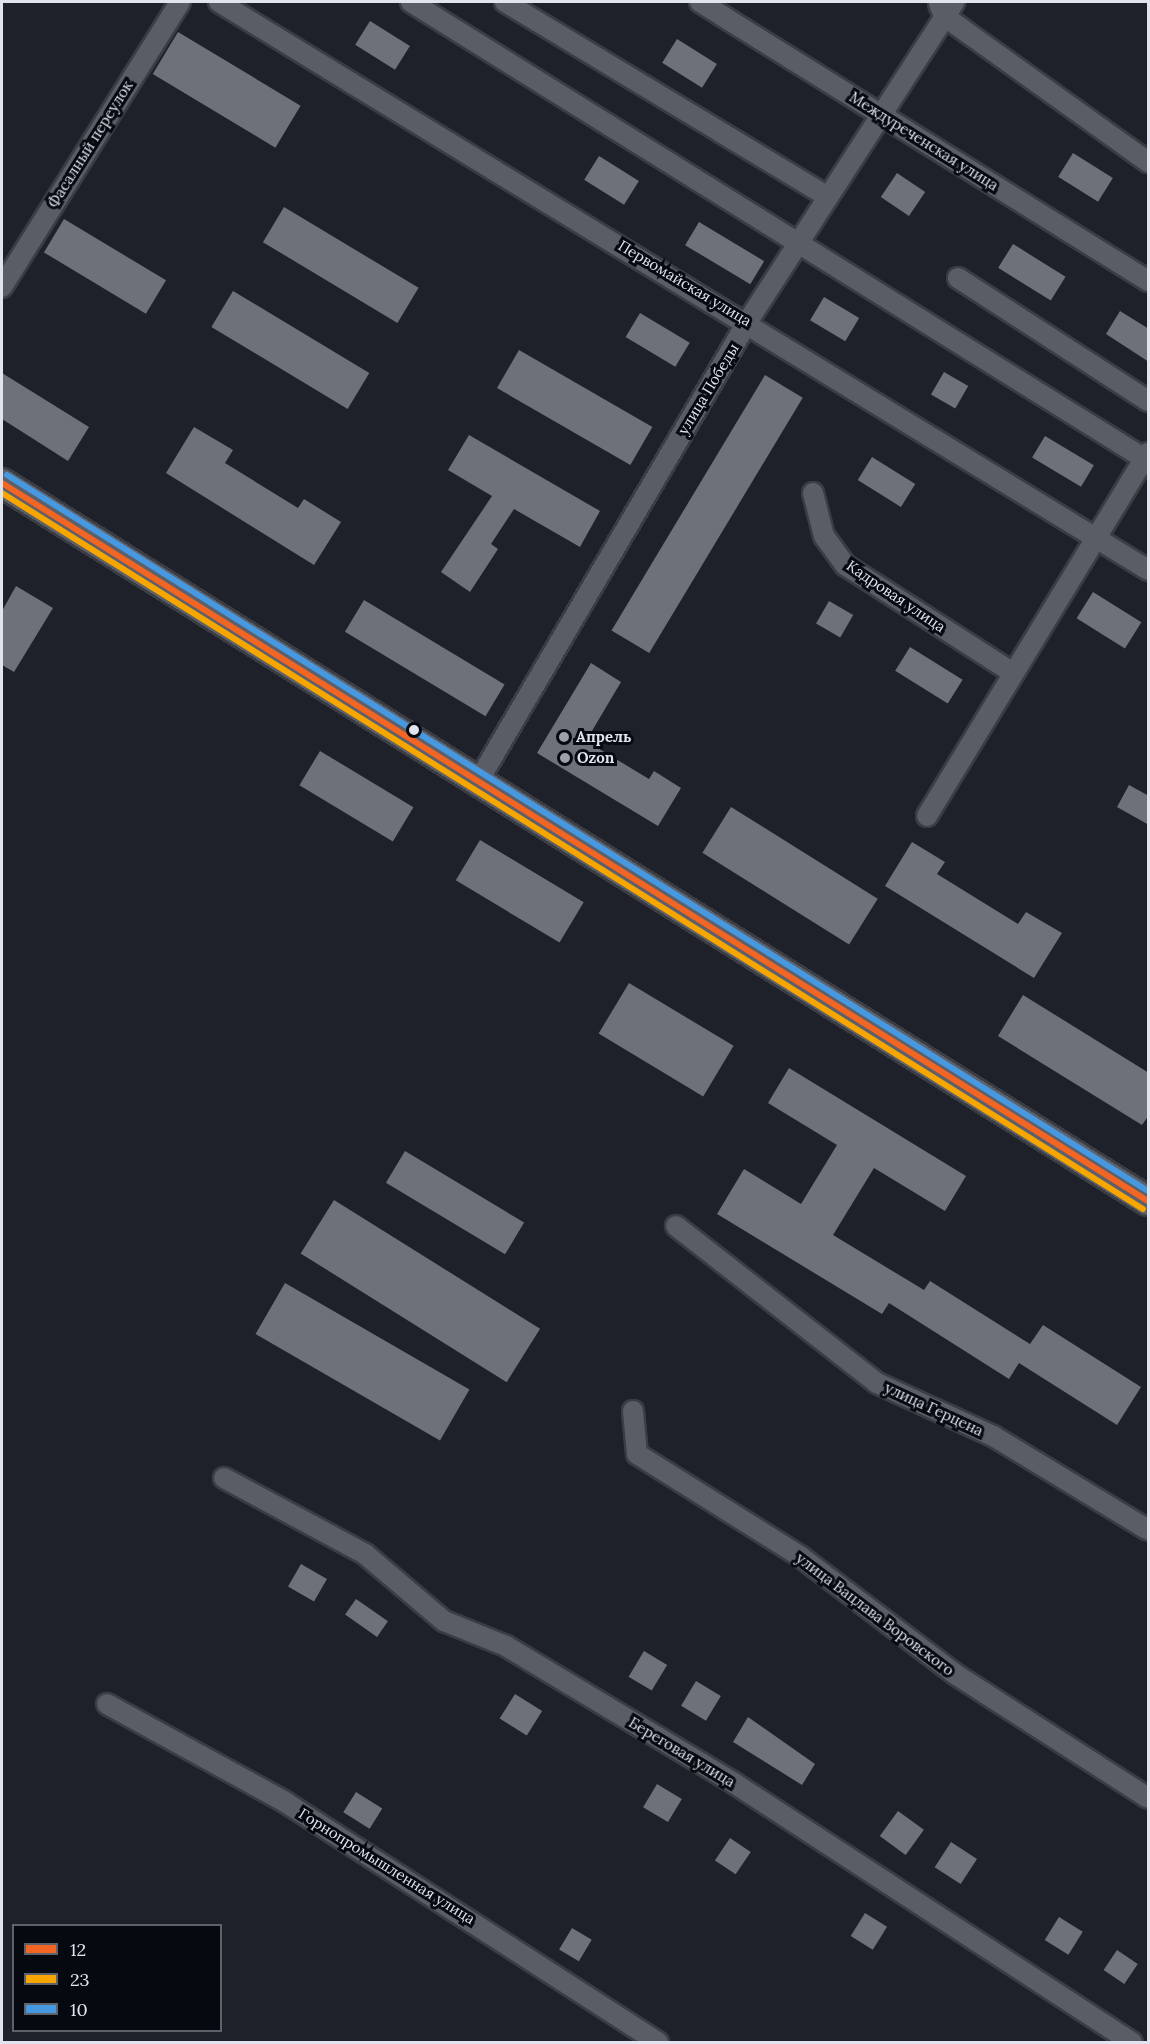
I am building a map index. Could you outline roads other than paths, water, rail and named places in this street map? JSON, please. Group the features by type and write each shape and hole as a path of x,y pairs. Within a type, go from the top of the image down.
{"main road":[{"path":"2,483 476,785 1149,1201"}],"street":[{"name":"Фасалный переулок","path":"2,287 180,2"},
{"name":"Первомайская улица","path":"219,2 748,321 1149,570"},
{"path":"411,2 1147,458 927,816"},
{"path":"505,2 827,196"},
{"name":"Междуреченская улица","path":"700,2 1149,281"},
{"name":"улица Победы","path":"476,785 748,321 946,6"},
{"path":"946,6 1149,162"},
{"path":"958,278 1149,401"},
{"name":"Кадровая улица","path":"813,493 824,536 846,565 1013,673"},
{"name":"улица Герцена","path":"676,1226 877,1383 993,1436 1149,1530"},
{"name":"улица Вацлава Воровского","path":"633,1411 638,1454 801,1557 955,1674 1149,1798"},
{"name":"Береговая улица","path":"224,1478 365,1554 444,1621 506,1646 734,1783 1132,2043"},
{"name":"Горнопромышленная улица","path":"107,1704 285,1802 658,2043"}],"place":[{"name":"Апрель","path":"564,737"},
{"name":"Ozon","path":"565,758"}]}
